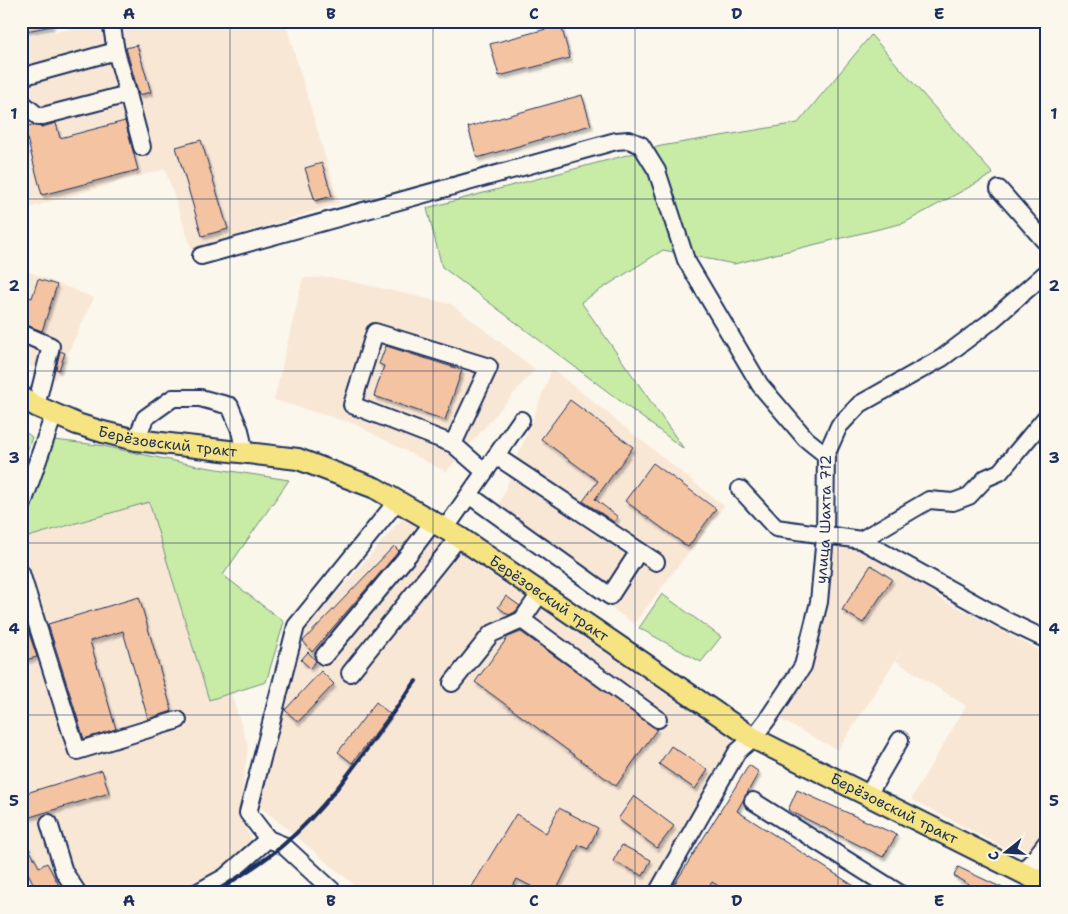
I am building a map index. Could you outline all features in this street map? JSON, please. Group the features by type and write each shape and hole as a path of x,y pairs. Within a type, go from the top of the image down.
{"main road":[{"name":"Берёзовский тракт","path":"28,401 77,424 136,440 298,459 375,488 446,529 541,592 752,738 868,795 1025,867 1047,885"}],"street":[{"path":"111,21 116,51 142,147"},
{"path":"21,77 116,51"},
{"path":"21,102 39,116 128,94"},
{"path":"201,256 616,141 630,140 641,145 657,171 686,260 760,385 806,439 826,455"},
{"path":"999,189 1047,244"},
{"name":"улица Шахта 712","path":"657,893 737,752 752,738 803,666 819,602 825,536 826,455 839,426 860,404 942,358 990,322 1047,272"},
{"path":"453,444 489,368 375,332 352,405 453,444 484,472"},
{"path":"21,333 51,346 28,401"},
{"path":"136,440 145,418 173,398 200,398 230,406 240,430 245,454"},
{"path":"21,509 54,414"},
{"path":"861,540 929,500 953,502 969,496 986,478 1000,472 1047,416"},
{"path":"350,674 468,495 521,420"},
{"path":"496,456 656,562"},
{"path":"740,489 776,528 861,540 1005,620 1047,640"},
{"path":"468,495 610,596 639,551"},
{"path":"335,893 283,845 268,839 248,813 296,626 398,500"},
{"path":"324,656 410,554 446,529"},
{"path":"21,573 77,750 178,720"},
{"path":"452,683 491,634 522,620 541,592"},
{"path":"522,620 658,719"},
{"path":"868,795 900,740"},
{"path":"753,801 899,893"},
{"path":"50,823 64,872 78,893"},
{"path":"196,893 225,877 268,839"},
{"path":"1025,867 1047,842"},
{"path":"1025,867 1047,866"}],"shaded area":[{"path":"113,21 285,21 339,203 192,250 165,169 21,210 21,38"},
{"path":"22,269 94,298 55,380 21,360"},
{"path":"331,277 451,304 535,369 446,472 354,424 274,400 303,278"},
{"path":"552,369 724,506 634,624 492,523"},
{"path":"163,481 248,746 239,817 255,845 200,885 178,893 21,893 21,526"},
{"path":"405,515 744,747 662,893 364,893 257,804 299,637"},
{"path":"830,533 941,587 936,596 1047,654 1047,870 911,799 966,706 896,661 902,650 838,750 779,719 820,636"}],"green space":[{"path":"871,35 993,174 904,223 734,264 663,250 581,302 684,449 442,267 427,208 661,146 798,123"},
{"path":"21,429 32,437 21,469"},
{"path":"36,438 98,445 198,466 289,480 223,575 284,622 266,682 209,700 149,502 21,539 21,481"},
{"path":"662,594 721,637 701,662 639,628"}],"building":[{"path":"21,21 52,21 52,26 21,32"},
{"path":"561,25 570,58 499,76 490,44"},
{"path":"137,45 151,92 139,95 126,48"},
{"path":"582,95 591,125 477,158 468,127"},
{"path":"125,121 138,170 42,195 24,127 32,125 42,127 56,123 60,138"},
{"path":"201,140 228,229 202,236 176,147"},
{"path":"322,163 332,196 315,201 305,168"},
{"path":"38,279 57,285 42,331 21,323 21,310 26,296 32,298"},
{"path":"386,346 462,370 445,420 374,396 384,366 379,364"},
{"path":"60,351 65,353 59,370 56,369"},
{"path":"570,400 633,447 595,499 618,517 614,522 583,501 598,481 541,439"},
{"path":"653,463 716,509 688,547 625,501"},
{"path":"394,546 399,551 312,652 303,641"},
{"path":"871,565 892,579 863,623 842,610"},
{"path":"506,596 520,606 509,615 498,607"},
{"path":"139,597 172,711 148,719 123,631 90,641 116,729 84,739 48,624"},
{"path":"28,630 37,657 21,661 21,632"},
{"path":"521,632 657,729 616,786 475,682 508,637"},
{"path":"308,652 316,661 310,668 301,660"},
{"path":"321,671 334,684 298,722 285,710"},
{"path":"376,702 390,714 352,763 338,752"},
{"path":"671,746 708,770 695,789 659,764"},
{"path":"749,765 759,772 737,811 865,893 730,893 712,882 705,893 669,893"},
{"path":"102,770 109,793 30,817 23,794"},
{"path":"797,790 897,835 883,857 788,810"},
{"path":"634,796 674,826 657,848 618,819"},
{"path":"559,808 598,828 588,849 579,845 555,893 544,893 517,879 509,893 468,893 516,814 546,833"},
{"path":"21,834 39,867 47,863 63,893 38,893 25,867 21,869"},
{"path":"622,845 651,860 643,876 613,861"},
{"path":"958,867 1013,893 968,893 971,886 954,876"}],"railway":[{"path":"213,893 266,859 302,828 354,767 416,681"}]}
